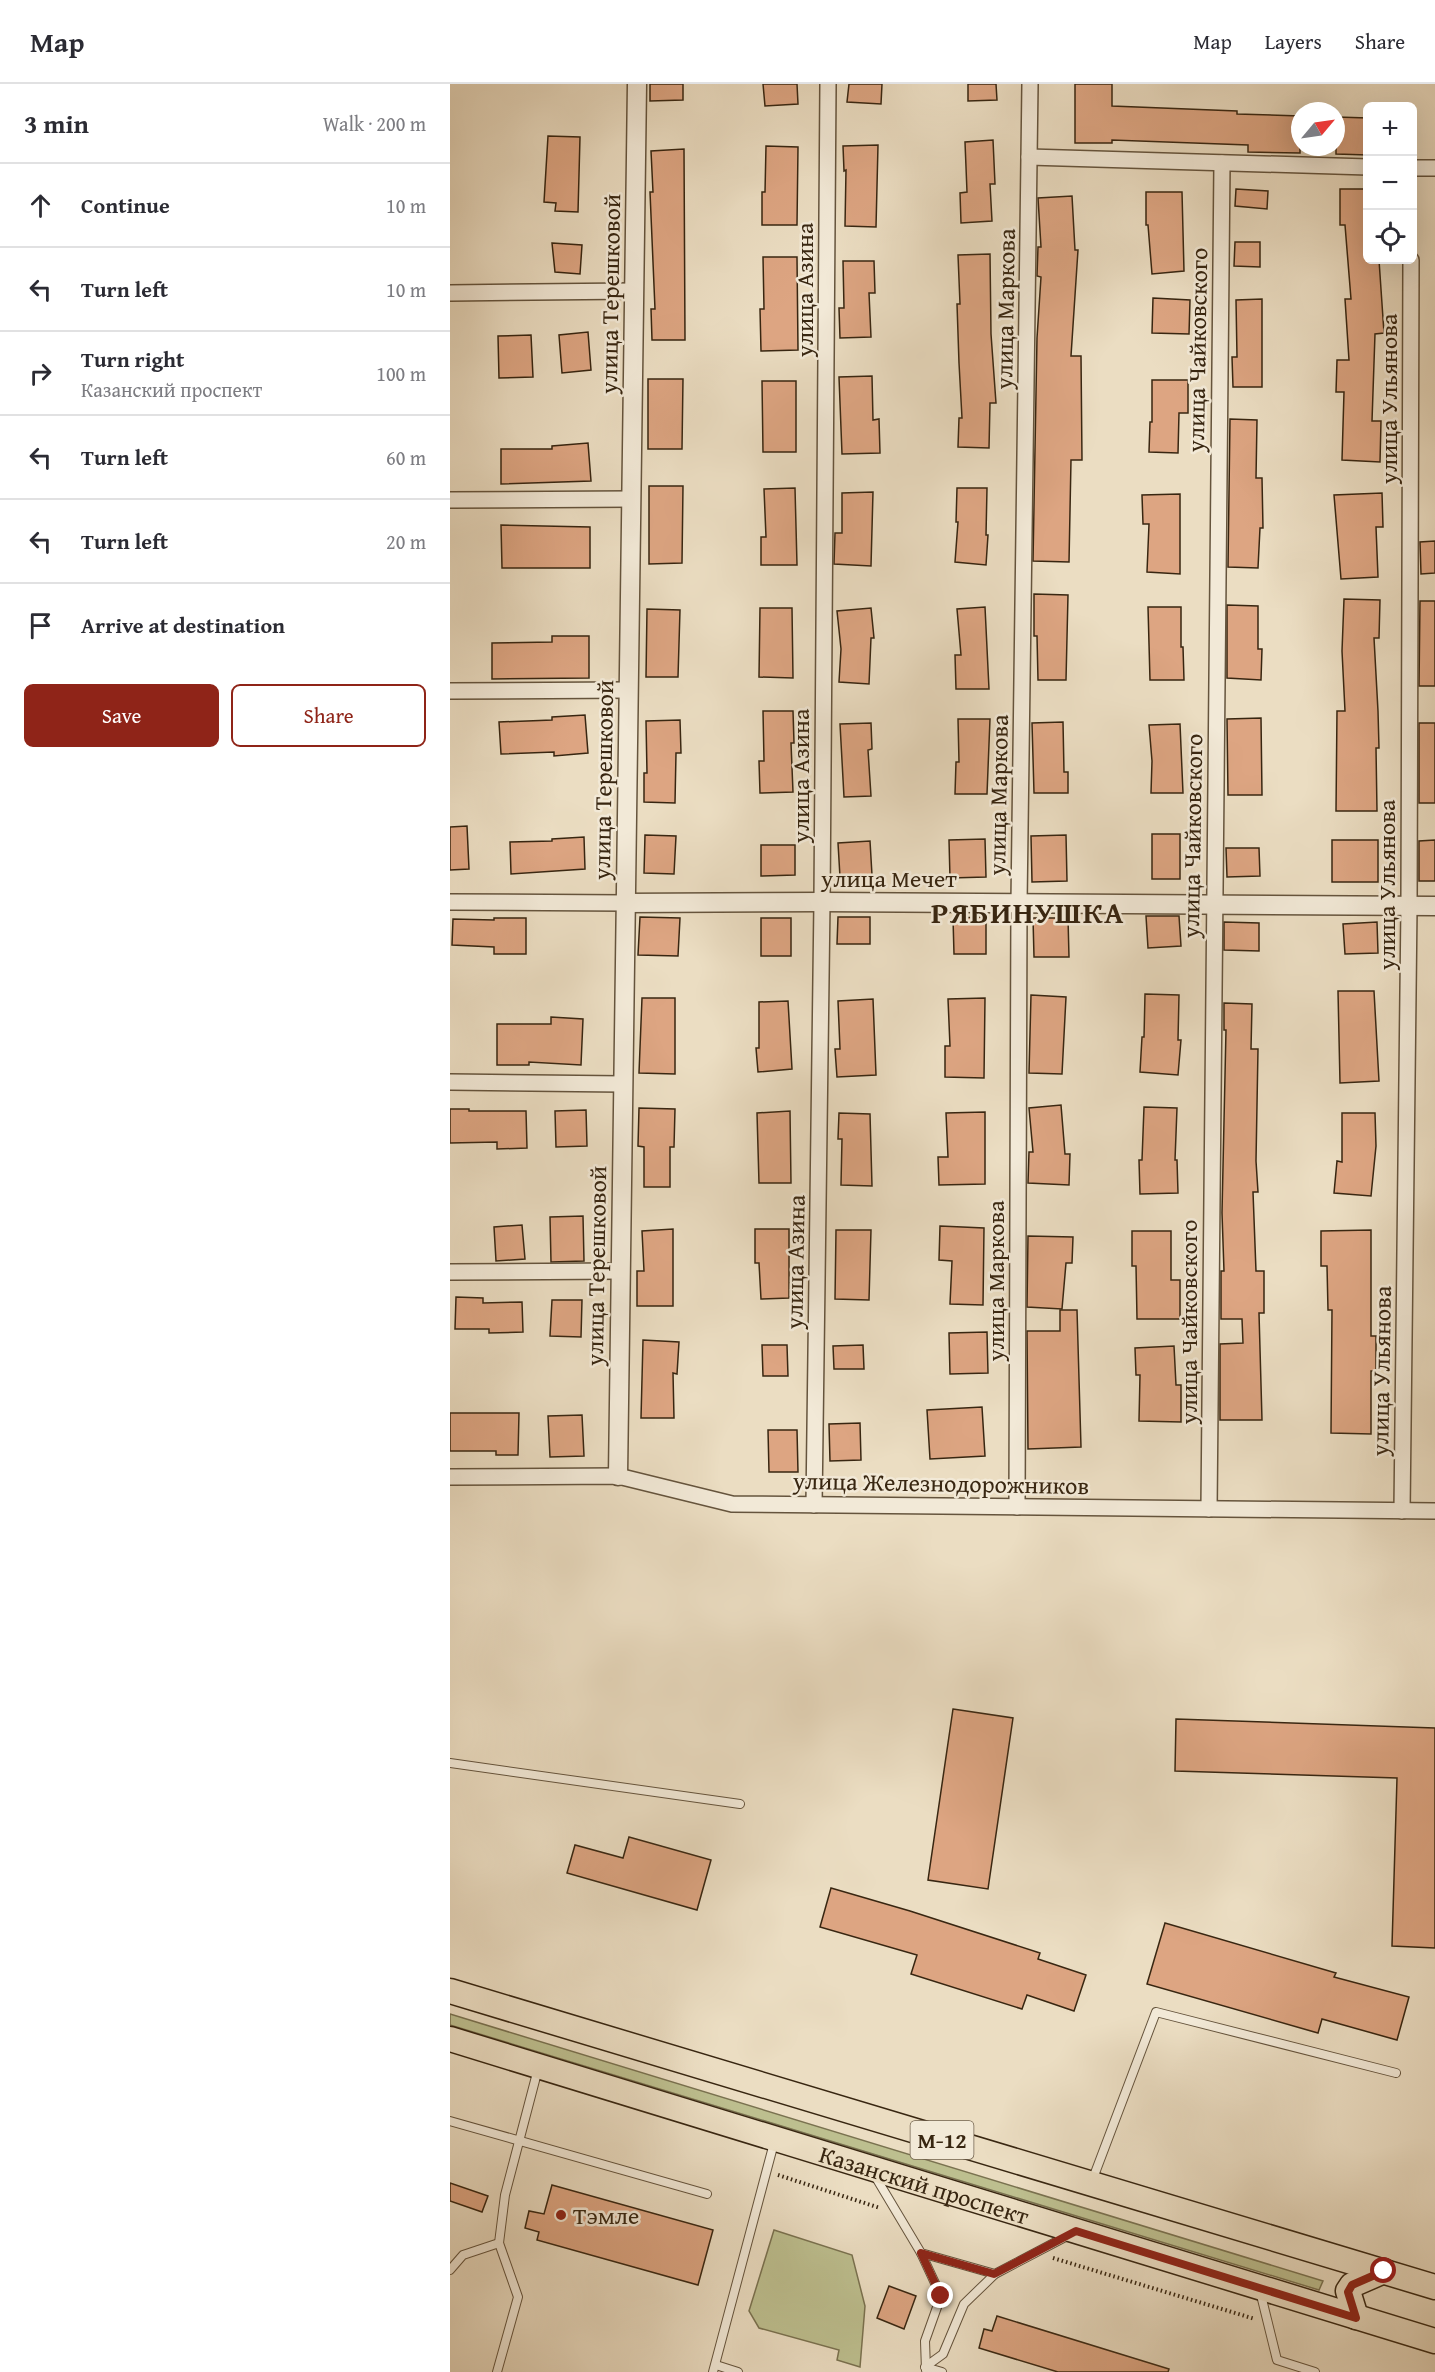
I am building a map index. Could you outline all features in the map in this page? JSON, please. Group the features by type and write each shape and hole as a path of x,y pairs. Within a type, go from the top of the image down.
{"main road":[{"name":"Казанский проспект","path":"450,1990 1435,2287"},
{"name":"Казанский проспект","path":"450,2039 1435,2341"},
{"path":"1356,2318 1348,2292 1352,2285 1384,2271"}],"street":[{"name":"улица Терешковой","path":"618,1476 637,84"},
{"name":"улица Азина","path":"814,1505 822,902 828,84"},
{"name":"улица Маркова","path":"1017,1507 1019,903 1030,84"},
{"path":"1029,157 1363,167"},
{"name":"улица Чайковского","path":"1209,1509 1213,904 1222,163"},
{"path":"1417,168 1435,168"},
{"name":"улица Ульянова","path":"1402,1511 1409,906 1411,264"},
{"path":"450,293 634,291"},
{"path":"450,500 631,499"},
{"path":"450,691 628,690"},
{"name":"улица Мечет","path":"450,902 1435,906"},
{"path":"450,1082 623,1084"},
{"path":"450,1272 620,1271"},
{"name":"улица Железнодорожников","path":"450,1477 618,1476 732,1504 1435,1511"}],"lane":[{"path":"450,1764 740,1804"},
{"path":"1091,2185 1156,2012 1396,2073"},
{"path":"497,2372 518,2297 499,2243 505,2195 539,2066"},
{"path":"450,2121 707,2194"},
{"path":"738,2372 714,2368 775,2138"},
{"path":"870,2167 921,2253 941,2296 925,2341 926,2369"},
{"path":"926,2369 943,2354 964,2304 994,2274 1076,2231"},
{"path":"450,2270 463,2255 499,2243"},
{"path":"921,2253 994,2274"},
{"path":"1259,2287 1277,2360 1315,2372"},
{"path":"926,2369 942,2372"}],"path":[{"path":"766,2172 897,2213"},
{"path":"1035,2253 1268,2323"}],"green space":[{"path":"450,2014 1323,2281 1319,2290 450,2025"},
{"path":"774,2230 852,2255 865,2306 860,2367 837,2360 839,2350 759,2328 749,2311"}],"building":[{"path":"650,84 683,84 683,100 650,101"},
{"path":"763,84 797,84 798,104 765,106"},
{"path":"849,84 882,84 881,104 847,102"},
{"path":"968,84 996,84 997,100 968,101"},
{"path":"1075,84 1112,84 1112,106 1291,116 1291,153 1248,152 1248,145 1112,140 1112,143 1075,143"},
{"path":"1345,117 1363,118 1363,155 1345,154"},
{"path":"548,136 580,137 578,212 555,211 556,203 544,202"},
{"path":"993,140 995,184 990,184 992,221 961,223 960,193 967,192 965,142"},
{"path":"878,145 876,227 845,226 846,170 844,171 843,146"},
{"path":"766,146 798,147 797,225 762,225"},
{"path":"684,149 685,340 652,340 651,309 655,309 650,192 653,192 651,151"},
{"path":"1236,189 1268,191 1267,209 1235,206"},
{"path":"1340,189 1363,189 1363,264 1379,264 1384,333 1375,334 1372,421 1381,421 1380,462 1342,460 1344,392 1336,392 1337,360 1349,360 1345,299 1351,299 1345,225 1340,225"},
{"path":"1146,192 1182,192 1184,271 1152,274 1148,225 1146,225"},
{"path":"1072,196 1075,250 1078,250 1071,356 1081,356 1082,460 1071,460 1069,562 1033,561 1037,338 1041,277 1037,276 1038,247 1041,247 1038,198"},
{"path":"1235,242 1260,242 1260,267 1234,266"},
{"path":"552,243 582,245 580,274 555,272"},
{"path":"990,254 991,334 996,403 990,403 989,448 958,447 959,418 962,418 957,304 960,304 958,255"},
{"path":"763,257 797,257 798,350 761,351 760,309 764,309"},
{"path":"843,261 874,261 875,293 869,293 871,337 840,338 839,308 844,308"},
{"path":"1153,298 1190,300 1189,334 1152,333"},
{"path":"1262,299 1262,387 1233,387 1232,357 1237,357 1236,300"},
{"path":"588,332 591,370 562,373 559,335"},
{"path":"531,335 533,377 499,378 498,336"},
{"path":"872,376 873,420 879,419 880,453 842,454 839,377"},
{"path":"648,379 683,379 682,449 648,449"},
{"path":"1152,380 1188,380 1188,413 1179,413 1178,453 1149,452"},
{"path":"762,381 796,381 796,452 763,452"},
{"path":"1230,419 1257,420 1256,478 1262,478 1263,528 1260,528 1258,568 1228,567"},
{"path":"588,443 591,481 501,484 501,449 552,449 552,446"},
{"path":"649,486 683,486 682,563 649,564"},
{"path":"795,488 797,565 761,565 761,537 766,537 764,489"},
{"path":"957,488 987,488 986,565 955,562 958,522 956,522"},
{"path":"873,492 871,566 834,564 835,533 842,533 842,493"},
{"path":"1382,493 1383,527 1376,527 1378,577 1341,579 1334,495"},
{"path":"1180,494 1180,574 1147,572 1149,524 1143,524 1142,495"},
{"path":"501,525 590,527 590,568 502,568"},
{"path":"1435,541 1435,573 1421,574 1420,542"},
{"path":"1034,594 1068,595 1066,680 1038,680 1037,636 1034,636"},
{"path":"1344,599 1380,600 1379,638 1374,638 1379,748 1376,748 1377,811 1336,811 1337,711 1345,711 1342,651"},
{"path":"1420,601 1435,601 1435,686 1419,686"},
{"path":"1227,605 1258,606 1258,649 1262,649 1261,680 1227,678"},
{"path":"985,607 989,689 956,689 955,655 961,655 957,609"},
{"path":"1148,607 1181,607 1184,680 1150,680"},
{"path":"760,608 792,608 793,678 759,677"},
{"path":"871,608 874,638 871,638 869,684 839,682 841,649 837,611"},
{"path":"647,609 680,610 678,677 646,677"},
{"path":"552,636 589,636 589,678 492,679 492,643 552,642"},
{"path":"763,711 793,711 794,743 791,743 793,792 760,793 759,761 764,761"},
{"path":"585,715 588,753 554,756 554,752 501,754 499,722 552,720 552,717"},
{"path":"1261,718 1262,795 1228,795 1227,719"},
{"path":"958,719 990,719 987,794 955,794 956,762 959,762"},
{"path":"680,720 681,753 676,753 675,803 644,802 644,773 647,773 646,721"},
{"path":"1063,722 1064,772 1068,772 1068,793 1034,793 1032,723"},
{"path":"871,723 872,749 868,750 871,796 844,797 840,724"},
{"path":"1419,723 1435,723 1435,803 1419,803"},
{"path":"1180,724 1183,793 1151,793 1152,761 1149,725"},
{"path":"467,826 469,869 450,870 450,827"},
{"path":"1152,834 1180,834 1180,879 1152,879"},
{"path":"645,835 676,836 674,874 644,873"},
{"path":"1066,835 1067,881 1032,882 1031,836"},
{"path":"584,837 585,869 511,874 510,842 552,841 552,839"},
{"path":"985,839 986,877 950,878 949,840"},
{"path":"1332,840 1378,840 1378,882 1332,882"},
{"path":"1435,840 1435,881 1419,881 1419,841"},
{"path":"870,841 872,875 840,877 838,843"},
{"path":"761,845 795,845 795,875 761,876"},
{"path":"1226,848 1259,848 1260,876 1227,877"},
{"path":"1146,916 1179,916 1181,946 1148,948"},
{"path":"640,917 680,918 678,956 638,955"},
{"path":"838,917 870,917 870,944 837,944"},
{"path":"986,917 986,954 954,954 953,918"},
{"path":"494,918 526,918 526,954 494,954 494,947 452,945 453,919 494,920"},
{"path":"761,918 791,918 791,956 761,956"},
{"path":"1033,918 1068,918 1069,957 1034,957"},
{"path":"1224,922 1259,923 1259,951 1224,950"},
{"path":"1377,922 1378,953 1345,954 1343,924"},
{"path":"1338,991 1374,991 1379,1081 1340,1083"},
{"path":"1145,994 1179,995 1178,1040 1181,1040 1178,1075 1140,1072"},
{"path":"1031,995 1066,997 1062,1074 1029,1073"},
{"path":"642,998 675,998 675,1074 639,1073"},
{"path":"985,998 984,1078 945,1077 945,1046 950,1046 948,999"},
{"path":"873,999 876,1075 837,1077 835,1049 840,1049 838,1001"},
{"path":"788,1001 792,1069 758,1072 756,1048 759,1048 759,1002"},
{"path":"1224,1003 1252,1004 1251,1049 1258,1049 1256,1161 1258,1192 1253,1192 1256,1271 1264,1271 1264,1313 1259,1313 1262,1420 1220,1420 1220,1344 1243,1343 1242,1319 1221,1319 1221,1271 1224,1271 1222,1213 1226,1030 1224,1030"},
{"path":"551,1017 583,1019 581,1065 529,1062 529,1065 497,1065 497,1024 551,1024"},
{"path":"1061,1105 1065,1154 1070,1154 1069,1185 1028,1183 1029,1152 1033,1152 1029,1108"},
{"path":"1144,1107 1177,1108 1175,1160 1177,1160 1178,1193 1140,1194 1139,1160 1142,1160"},
{"path":"639,1108 675,1109 674,1147 670,1147 670,1187 644,1187 644,1147 638,1146"},
{"path":"450,1109 526,1111 527,1148 497,1149 497,1142 450,1143"},
{"path":"586,1110 587,1146 556,1147 555,1111"},
{"path":"790,1111 791,1183 759,1183 757,1113"},
{"path":"985,1112 985,1184 939,1185 938,1157 948,1157 946,1113"},
{"path":"839,1113 870,1114 872,1186 841,1185 842,1139 838,1139"},
{"path":"1342,1113 1375,1113 1376,1146 1371,1196 1334,1193 1337,1161 1342,1162"},
{"path":"583,1216 584,1261 551,1262 550,1217"},
{"path":"522,1225 525,1259 496,1261 494,1227"},
{"path":"940,1226 984,1228 983,1305 950,1304 952,1261 939,1260"},
{"path":"673,1229 673,1306 637,1306 637,1271 644,1271 642,1231"},
{"path":"755,1229 789,1229 789,1298 761,1299 759,1263 755,1263"},
{"path":"836,1230 871,1230 869,1300 835,1299"},
{"path":"1371,1230 1371,1336 1376,1336 1376,1371 1371,1371 1371,1434 1331,1433 1332,1310 1328,1310 1327,1266 1321,1266 1321,1231"},
{"path":"1132,1231 1171,1231 1171,1280 1180,1280 1180,1319 1137,1319 1136,1266 1132,1266"},
{"path":"1028,1236 1073,1237 1072,1263 1066,1263 1062,1309 1027,1307"},
{"path":"456,1297 483,1298 483,1303 522,1302 523,1332 489,1333 489,1329 455,1329"},
{"path":"552,1300 582,1300 581,1337 550,1336"},
{"path":"1060,1310 1077,1310 1081,1447 1028,1449 1027,1331 1060,1331"},
{"path":"987,1332 988,1373 950,1374 949,1333"},
{"path":"643,1340 679,1342 677,1374 673,1373 674,1418 641,1418"},
{"path":"762,1345 787,1345 788,1376 763,1376"},
{"path":"863,1345 864,1369 834,1369 833,1346"},
{"path":"1174,1346 1176,1385 1181,1385 1181,1422 1139,1421 1140,1375 1136,1375 1135,1348"},
{"path":"982,1407 985,1456 930,1459 927,1410"},
{"path":"450,1413 519,1413 518,1455 496,1455 496,1451 450,1451"},
{"path":"582,1415 584,1456 550,1457 548,1416"},
{"path":"860,1423 861,1460 830,1461 829,1424"},
{"path":"768,1430 797,1430 798,1472 769,1472"},
{"path":"953,1709 1013,1718 988,1889 928,1880"},
{"path":"1176,1719 1435,1728 1435,1948 1392,1946 1397,1778 1175,1771"},
{"path":"629,1837 711,1860 697,1910 567,1873 575,1845 623,1858"},
{"path":"831,1888 1040,1953 1038,1959 1086,1975 1074,2011 1027,1995 1022,2009 911,1974 917,1955 820,1927"},
{"path":"1165,1923 1336,1973 1334,1977 1409,1997 1397,2040 1322,2019 1318,2033 1147,1984"},
{"path":"450,2183 488,2196 482,2212 450,2201"},
{"path":"552,2185 713,2230 698,2285 537,2240 539,2232 525,2228 529,2211 544,2214"},
{"path":"889,2286 916,2296 904,2329 877,2318"},
{"path":"997,2316 1169,2369 1168,2372 1058,2372 979,2348 984,2329 992,2331"}],"place":[{"name":"Тэмле","path":"561,2215"}],"district":[{"name":"РЯБИНУШКА","path":"1028,912"}],"route":[{"path":"941,2296 921,2253 994,2274 1076,2231 1356,2318 1348,2292 1352,2285 1384,2271"}]}
